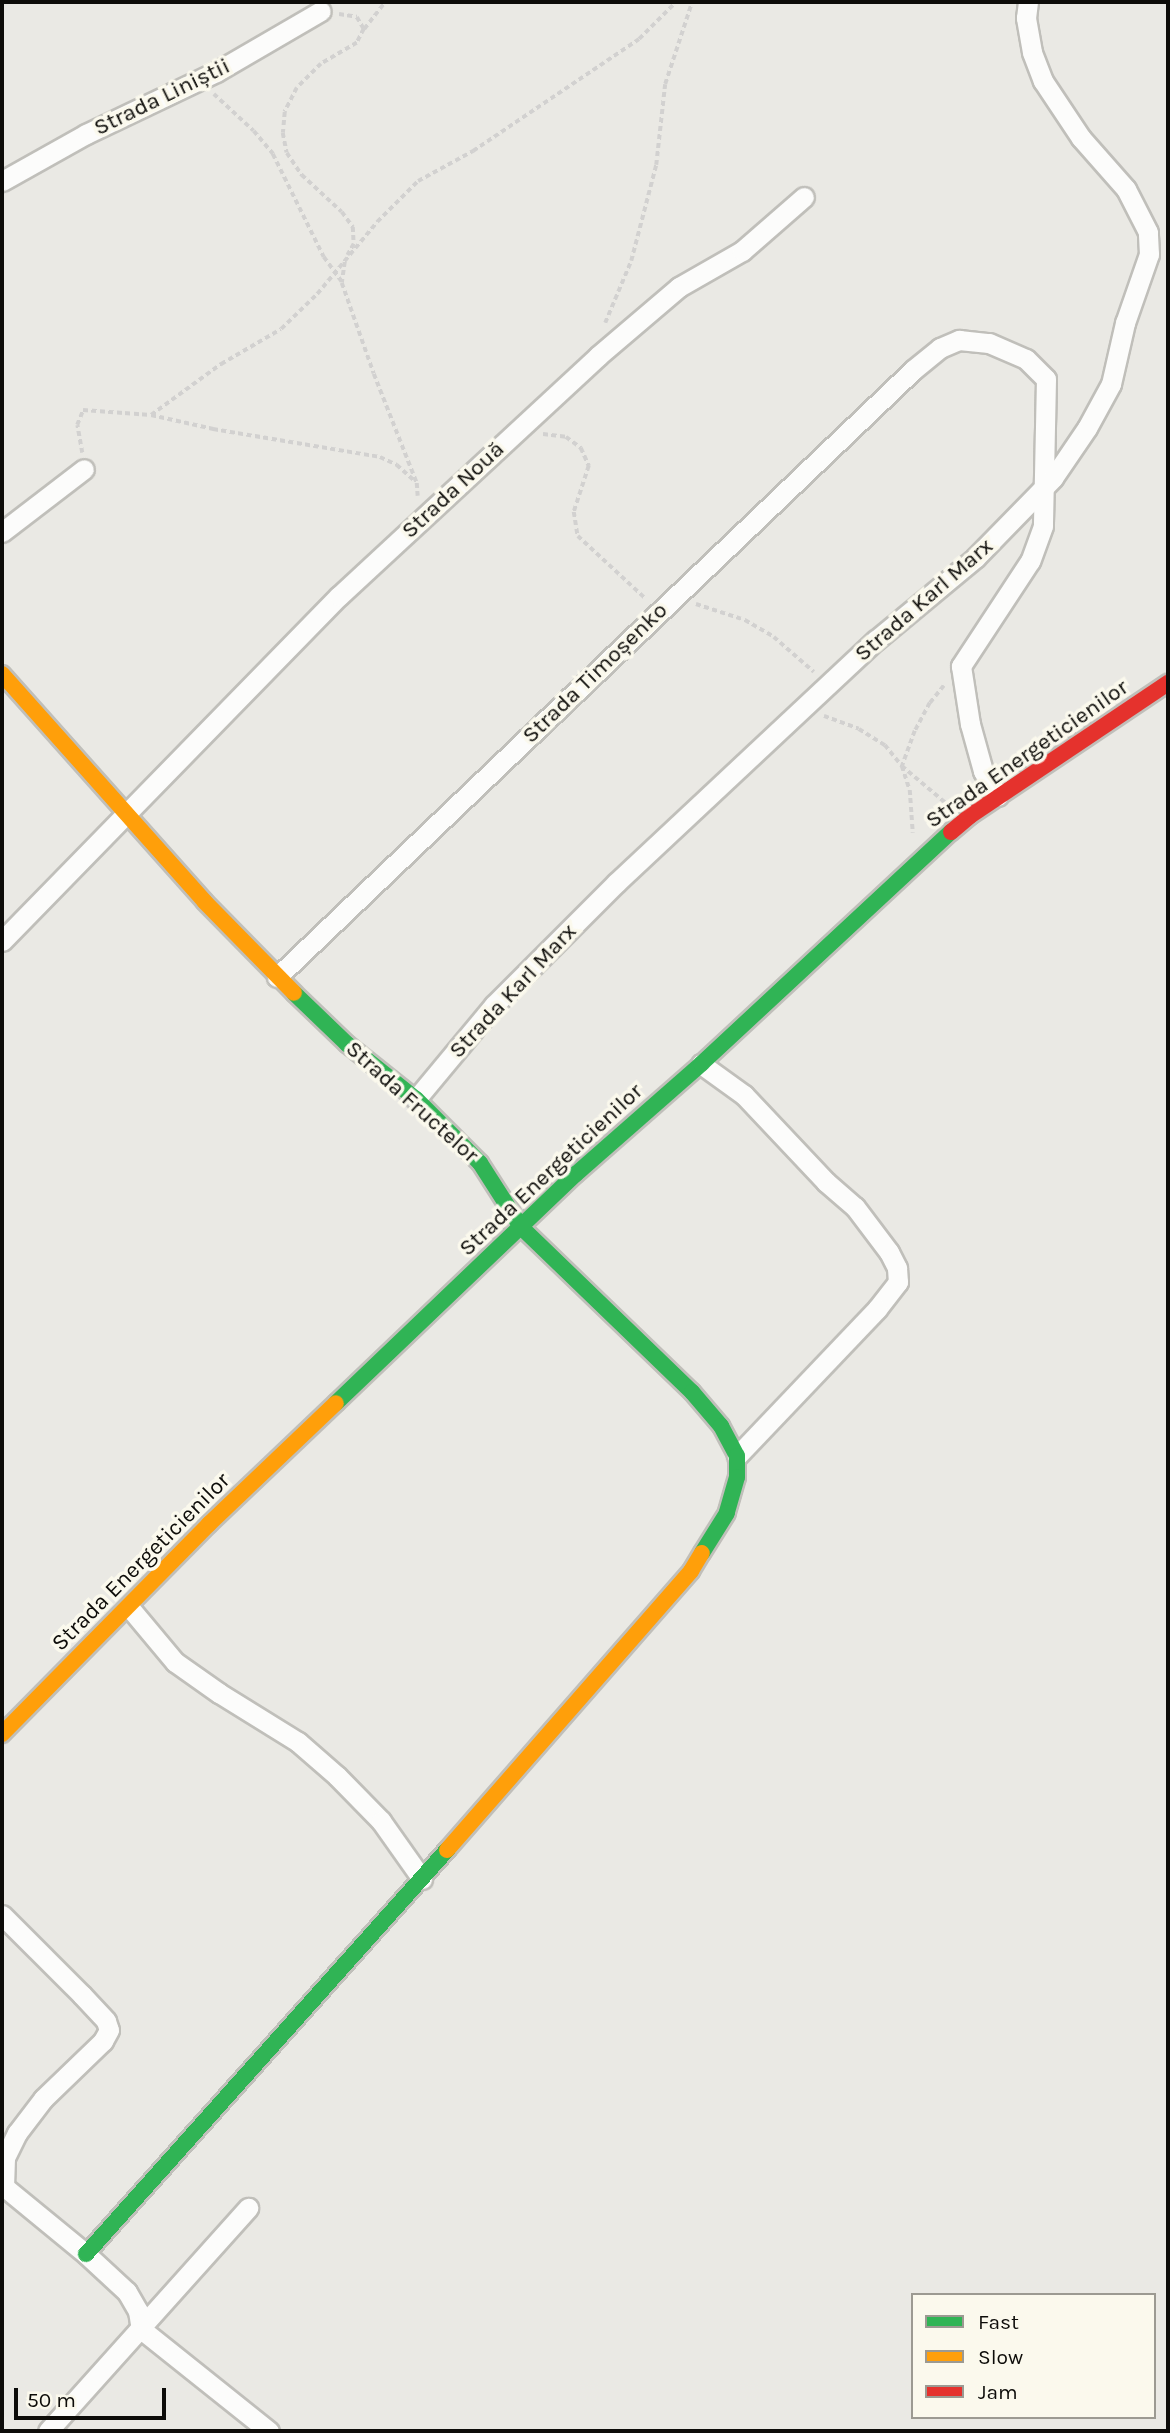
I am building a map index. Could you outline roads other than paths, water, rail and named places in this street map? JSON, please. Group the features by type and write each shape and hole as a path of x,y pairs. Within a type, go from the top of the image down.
{"street":[{"name":"Strada Karl Marx","path":"416,1099 494,1005 616,883 828,684 975,558 1045,487 1087,428 1111,384 1125,323 1149,254 1148,232 1126,189 1081,138 1043,81 1032,52 1026,18 1028,2"},
{"name":"Strada Liniștii","path":"2,181 86,134 194,83 321,11"},
{"name":"Strada Nouă","path":"125,812 339,596 598,356 679,287 742,251 804,197"},
{"name":"Strada Timoșenko","path":"277,977 913,370 940,348 958,340 989,343 1026,359 1045,379 1043,526 1030,561 961,666 970,724 980,760 999,796"},
{"path":"2,532 84,468"},
{"name":"Strada Fructelor","path":"2,674 277,977 347,1044 416,1099 480,1163 521,1227 692,1392 721,1426 737,1456"},
{"name":"Strada Energeticienilor","path":"2,1734 209,1524 521,1227 701,1064 913,864 970,816 1168,683"},
{"path":"2,941 125,812"},
{"path":"86,2254 422,1878 691,1571 727,1513 737,1478 737,1456 877,1309 898,1282 897,1268 889,1252 855,1207 826,1182 744,1094 701,1064"},
{"path":"129,1607 176,1662 298,1742 337,1776 381,1821 422,1878"},
{"path":"2,1915 106,2021 109,2030 103,2040 43,2099 17,2133 5,2158 3,2187 86,2254 127,2292 138,2311 141,2329 269,2431"},
{"path":"48,2431 248,2208"}]}
